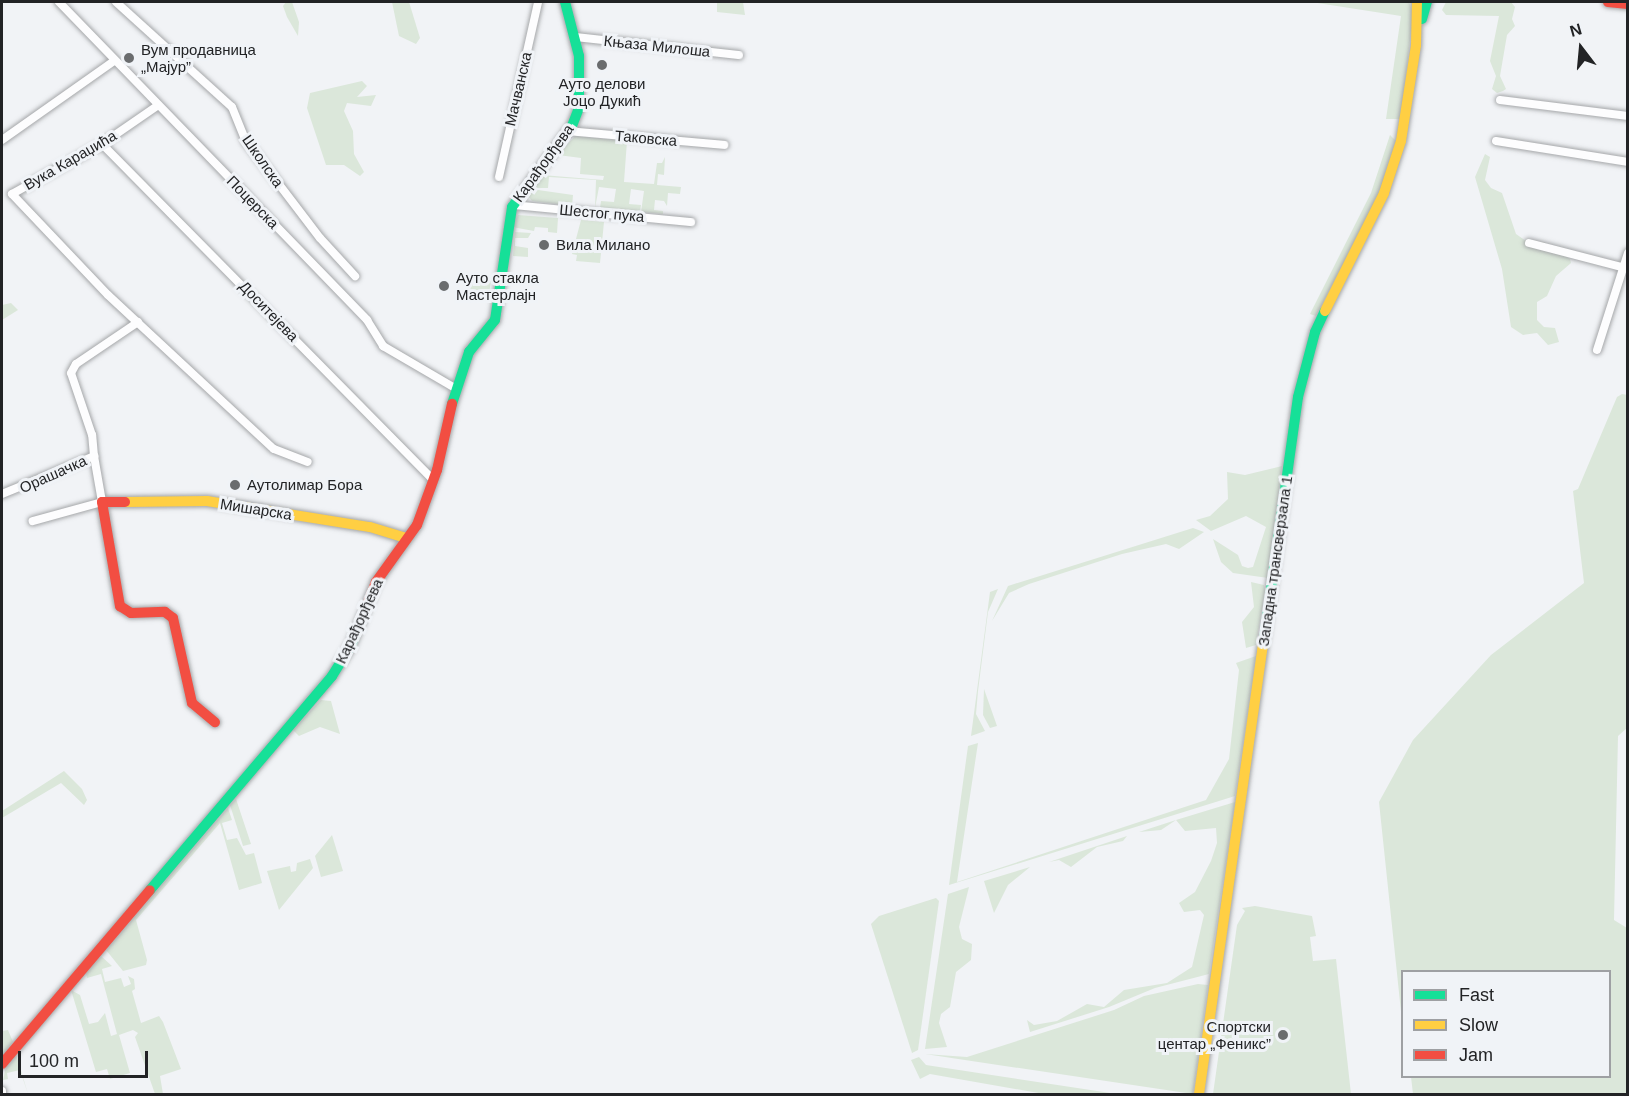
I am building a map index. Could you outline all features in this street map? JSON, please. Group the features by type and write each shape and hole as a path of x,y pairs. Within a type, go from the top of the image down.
{"street":[{"name":"Поцерска","path":"59,2 157,106 367,320 383,346 455,388"},
{"name":"Школска","path":"116,2 232,107 246,141 320,238 356,276"},
{"name":"Мачванска","path":"499,177 538,2"},
{"name":"Карађорђева","path":"2,1064 332,676 350,647 376,582 417,525 433,480 455,388 469,352 495,320 513,205 568,131 582,96 574,37 565,2"},
{"name":"Западна трансверзала 1","path":"1416,45 1417,2"},
{"name":"Западна трансверзала 1","path":"1199,1095 1298,397 1316,332 1392,169 1405,124 1416,45 1426,2"},
{"path":"1608,2 1628,4"},
{"name":"Књаза Милоша","path":"574,37 739,55"},
{"path":"2,140 114,61"},
{"path":"1500,100 1628,116"},
{"name":"Вука Караџића","path":"157,106 102,144 12,194 138,322 274,449 308,462"},
{"name":"Таковска","path":"568,131 724,145"},
{"path":"1496,141 1628,162"},
{"name":"Доситејева","path":"102,144 433,480"},
{"name":"Шестог пука","path":"513,205 691,222"},
{"path":"1529,243 1622,267"},
{"path":"1597,350 1628,253"},
{"path":"94,456 92,435 71,373 76,364 138,322"},
{"name":"Орашачка","path":"2,494 94,456 102,502"},
{"name":"Мишарска","path":"33,521 102,502 207,501 370,527 407,538"},
{"path":"102,502 120,606 131,614 165,612 173,618 192,703 215,722"}],"green space":[{"path":"286,2 292,2 299,22 298,36 283,6"},
{"path":"392,2 409,2 420,38 416,44 399,36"},
{"path":"717,2 743,2 745,15 717,12"},
{"path":"1311,2 1409,2 1413,13 1401,119 1386,119 1401,16"},
{"path":"1446,2 1511,2 1515,7 1512,19 1515,26 1507,35 1500,76 1506,89 1503,91 1497,93 1492,89 1496,76 1490,61 1499,16 1446,15 1442,10"},
{"path":"362,81 367,86 357,97 376,95 371,106 347,103 344,111 353,131 354,154 364,172 360,176 344,165 326,165 307,108 310,93"},
{"path":"1390,135 1397,142 1378,197 1316,316 1310,314 1371,193"},
{"path":"575,136 627,141 624,182 654,184 657,163 662,163 665,157 664,175 658,174 657,185 681,187 680,194 668,193 667,206 664,201 655,200 654,210 663,211 663,214 641,212 644,191 631,189 629,204 641,205 640,212 600,208 601,201 614,202 616,189 599,187 595,208 596,180 549,177 548,188 532,188 542,175 603,180 604,176 580,174 581,158 558,155"},
{"path":"1485,154 1490,157 1485,180 1491,188 1502,193 1516,234 1529,243 1544,242 1570,259 1571,263 1556,276 1547,296 1537,302 1537,320 1544,327 1555,328 1559,342 1548,345 1537,333 1523,335 1511,327 1502,269 1475,177"},
{"path":"531,189 573,195 572,206 532,201 527,195"},
{"path":"518,215 558,218 557,233 548,232 548,228 535,227 534,231 512,227"},
{"path":"581,220 604,222 600,263 576,261 577,255 572,254"},
{"path":"515,232 531,233 528,238 515,238 515,246 528,248 528,257 513,256"},
{"path":"468,279 491,281 489,293 468,289"},
{"path":"11,303 18,310 2,320 2,305"},
{"path":"1622,394 1628,395 1628,727 1618,736 1614,920 1627,928 1627,1094 1413,1094 1411,1078 1611,1078 1611,970 1401,970 1401,1011 1379,802 1413,740 1491,655 1584,583 1573,491 1578,489 1617,397"},
{"path":"1282,466 1268,578 1233,573 1221,562 1213,539 1238,555 1242,566 1253,567 1266,527 1246,516 1211,531 1196,520 1210,516 1228,499 1227,472 1245,475"},
{"path":"1193,528 1204,532 1179,549 1166,544 1122,554 1029,584 1009,593 992,621 1008,586"},
{"path":"1251,582 1264,585 1265,590 1256,645 1246,648 1242,622 1254,607"},
{"path":"998,589 988,612 978,691 976,714 985,731 971,736 990,592"},
{"path":"1256,656 1235,796 949,885 968,746 978,743 957,882 1206,800 1229,759 1239,670 1236,663"},
{"path":"984,689 997,726 990,728 983,715"},
{"path":"321,700 331,701 340,734 320,727 299,736 293,730"},
{"path":"64,771 82,789 87,800 84,805 61,783 2,818 2,811"},
{"path":"236,799 251,844 243,846 230,805"},
{"path":"1235,802 1209,974 1155,988 1109,1007 1030,1032 1027,1020 1034,1025 1057,1021 1087,1004 1104,1007 1124,990 1167,983 1192,967 1204,915 1200,910 1184,912 1179,903 1195,892 1211,861 1217,843 1216,828 1185,831 1176,820"},
{"path":"228,808 232,820 222,823 227,840 237,838 246,855 254,853 262,883 239,890 220,823 136,920 147,960 146,965 123,971 106,950"},
{"path":"1176,820 1161,830 1139,832"},
{"path":"332,835 343,871 321,877 315,856"},
{"path":"1127,836 1123,841 1097,847 1071,867 1059,860 1049,862"},
{"path":"310,859 313,868 279,910 267,871 290,866 291,872 296,871 297,863"},
{"path":"1030,867 1008,885 994,913 984,881"},
{"path":"969,887 959,927 962,939 972,944 971,960 956,972 950,1007 941,1014 939,1023 947,1047 925,1049 948,894"},
{"path":"936,898 939,901 918,1050 912,1053 871,924 879,916"},
{"name":"Спортски центар „Феникс”","path":"1255,906 1312,916 1316,936 1310,937 1313,961 1336,959 1351,1094 1213,1094 1237,925 1245,911 1242,908"},
{"path":"101,956 112,966 102,969 105,982 121,978 124,987 131,984 128,976 134,979 135,989 132,991 141,1023 159,1016 163,1022 181,1069 160,1076 163,1094 155,1094 135,1037 138,1033 133,1030 119,1035 130,1073 110,1079 107,1069 96,1072 71,990 80,995 89,1024 98,1022 105,1013 111,1036 117,1034 101,974 87,978 86,973"},
{"path":"1198,984 1208,985 1193,1094 925,1054 967,1057 1114,1010 1144,996"},
{"path":"8,1030 13,1042 2,1057 2,1031"},
{"path":"16,1054 28,1094 20,1070 7,1073 8,1079 3,1080 6,1066"},
{"path":"919,1057 926,1065 1117,1094 1044,1094 930,1074 920,1079 911,1060"}],"traffic: fast":[{"path":"452,404 469,352 495,320 512,207 572,126 579,108 579,56 565,2"},
{"path":"1422,19 1427,2"},
{"path":"1264,639 1298,397 1315,332 1325,311"},
{"path":"150,890 332,676 350,647 366,608"}],"traffic: slow":[{"path":"1325,311 1384,193 1401,141 1416,45 1417,2"},
{"path":"125,502 207,501 370,527 407,538"},
{"path":"1199,1094 1264,639"}],"traffic: jam":[{"path":"1608,2 1628,4"},
{"path":"366,608 376,582 417,525 437,470 452,404"},
{"path":"125,502 102,502 120,606 131,613 165,612 173,618 192,703 215,722"},
{"path":"2,1064 150,890"}],"place":[{"name":"Вум продавница „Мајур”","path":"129,58"},
{"name":"Ауто делови Јоцо Дукић","path":"602,65"},
{"name":"Вила Милано","path":"544,245"},
{"name":"Ауто стакла Мастерлајн","path":"444,286"},
{"name":"Аутолимар Бора","path":"235,485"},
{"name":"Спортски центар „Феникс”","path":"1283,1035"}]}
